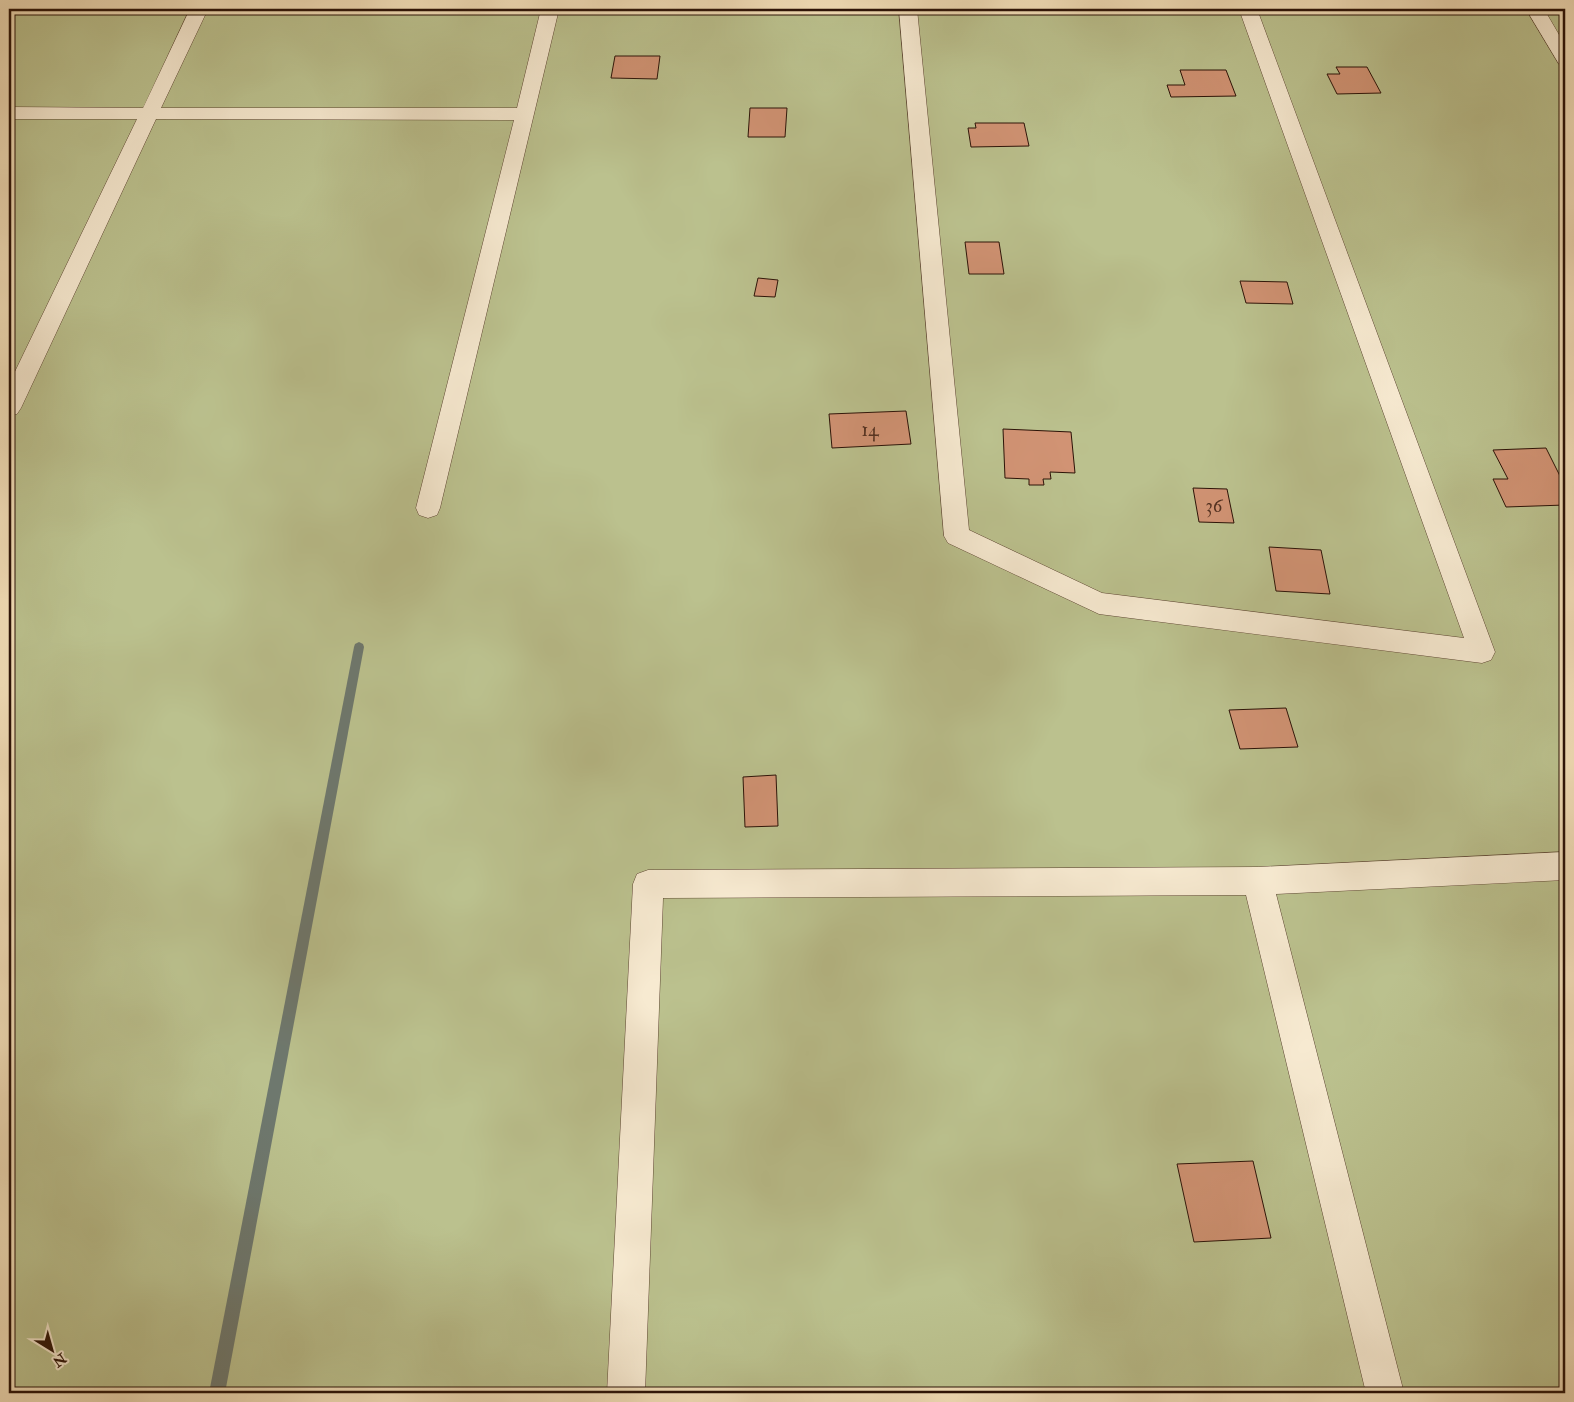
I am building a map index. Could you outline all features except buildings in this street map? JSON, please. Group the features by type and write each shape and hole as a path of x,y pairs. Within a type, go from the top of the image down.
{"street":[{"path":"9,408 199,9"},
{"path":"428,508 550,9"},
{"path":"908,9 957,536 1099,603 1482,652 1248,9"},
{"path":"1535,9 1565,60"},
{"path":"9,114 525,114"},
{"path":"626,1393 648,884 1258,881 1565,866"},
{"path":"1258,881 1384,1393"}],"green space":[{"path":"9,9 1565,9 1565,1393 9,1393"}],"waterway":[{"path":"217,1393 359,647"}]}
